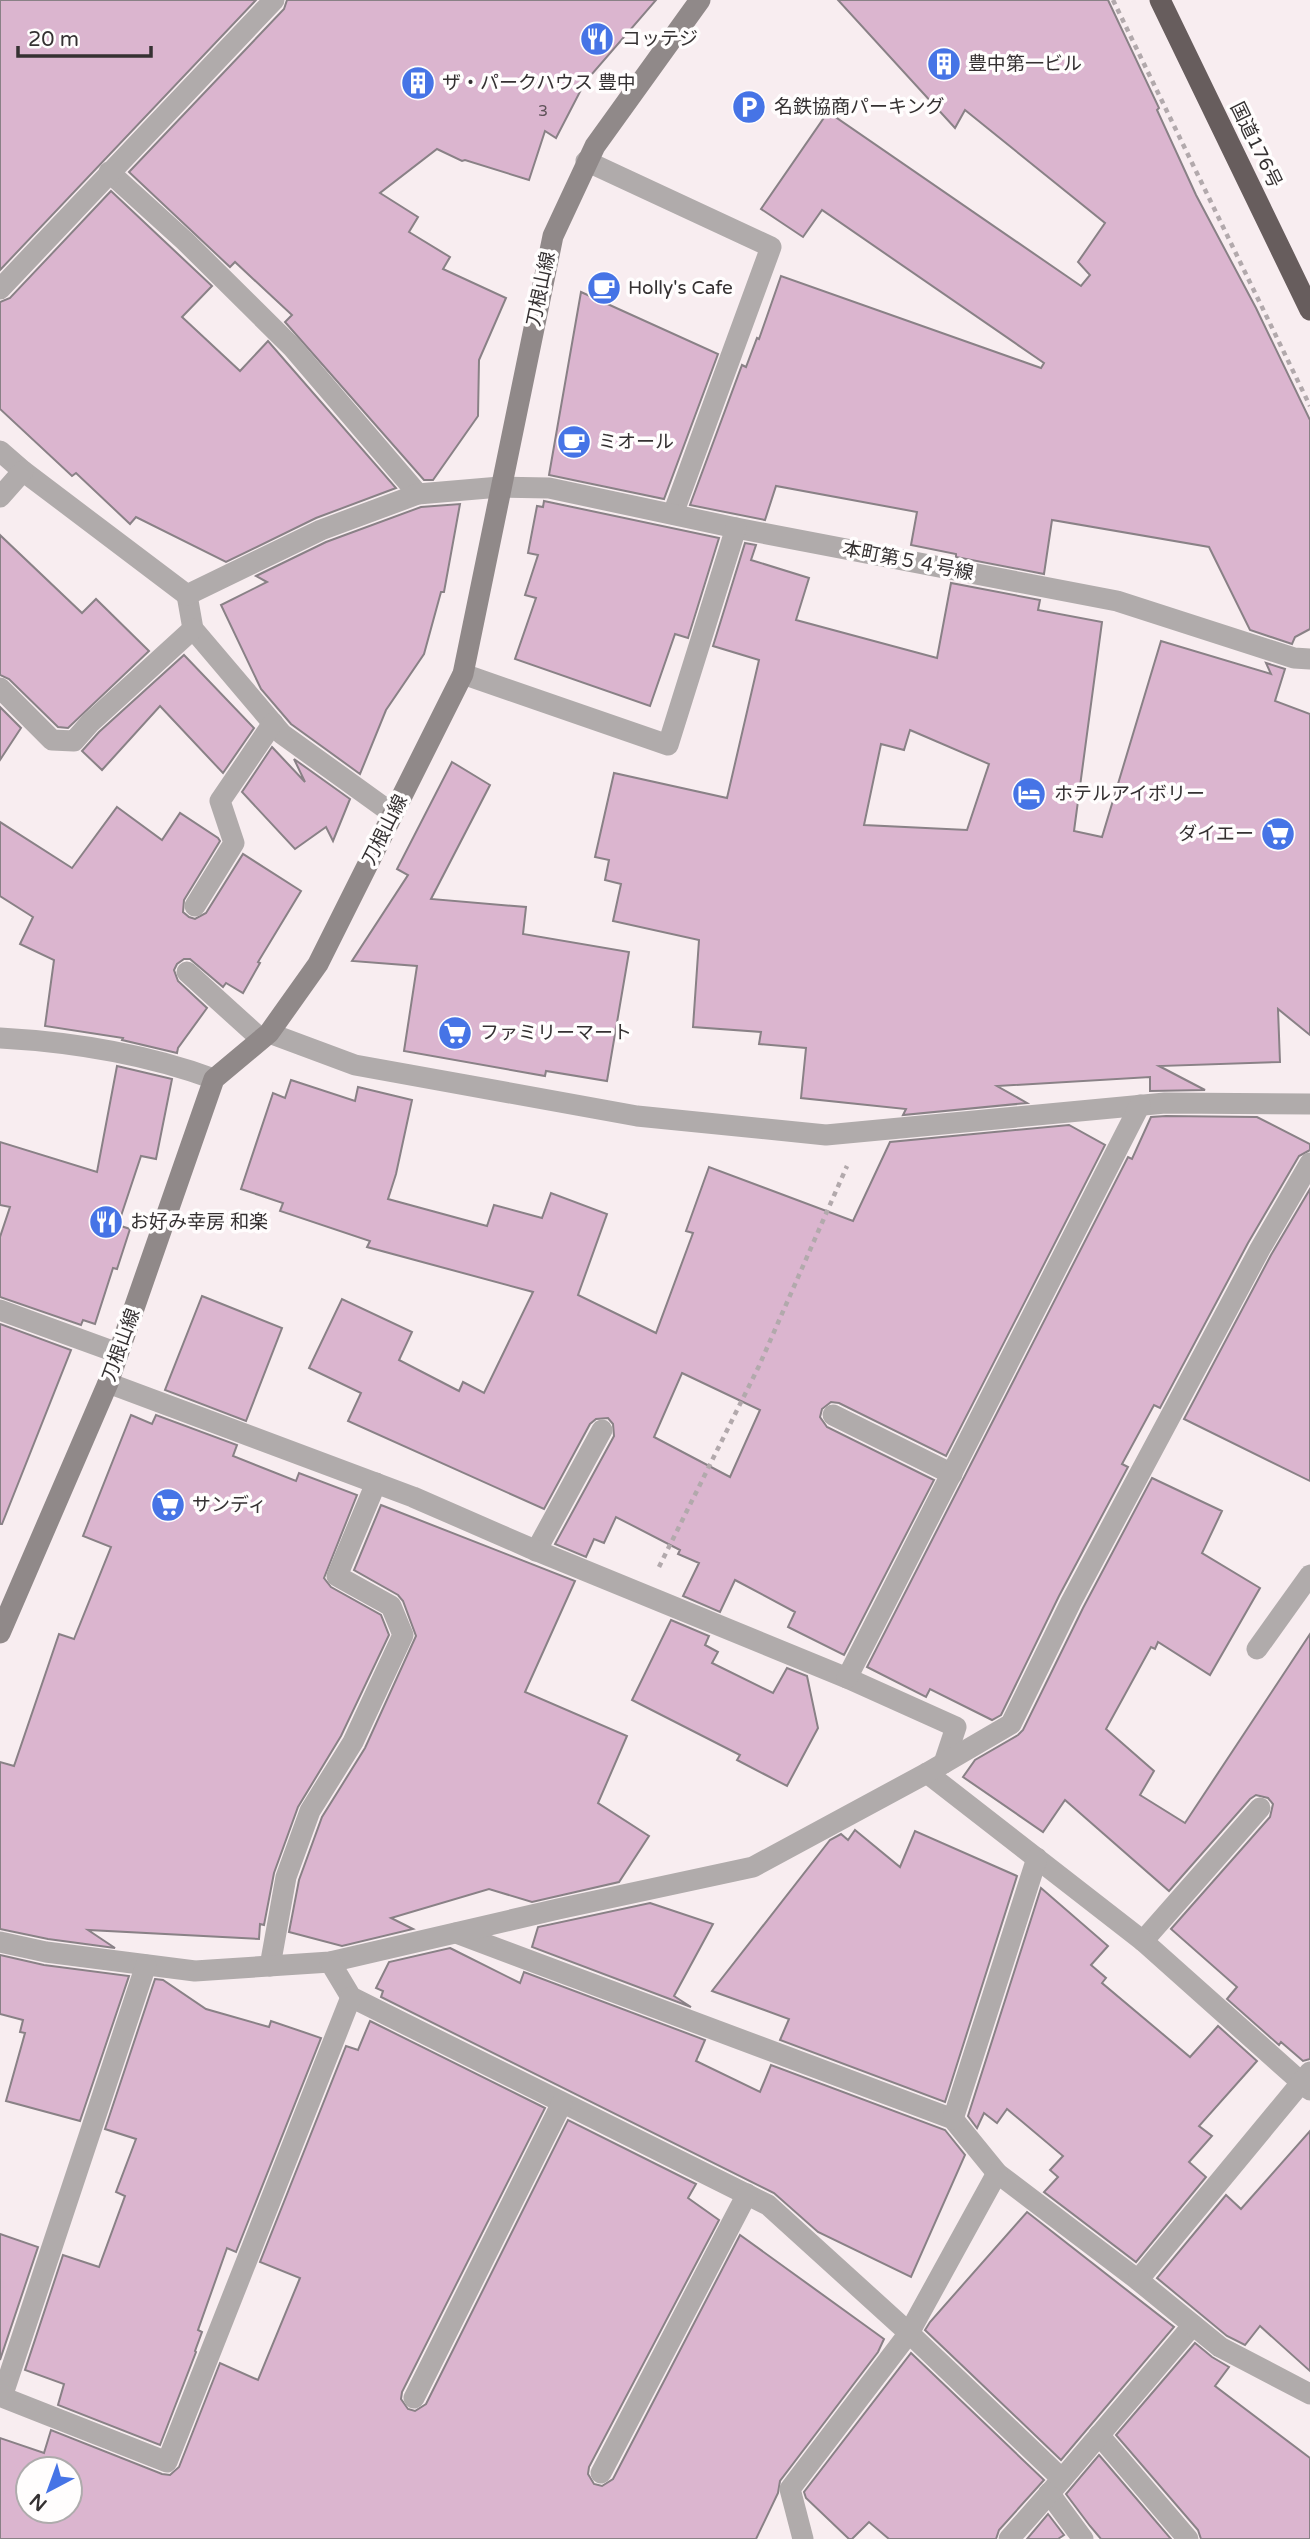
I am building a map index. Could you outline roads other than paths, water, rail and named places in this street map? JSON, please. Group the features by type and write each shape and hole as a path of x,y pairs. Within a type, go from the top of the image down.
{"highway":[{"name":"国道176号","path":"1160,0 1310,310"}],"street":[{"path":"0,289 274,0"},
{"name":"刀根山線","path":"0,1633 108,1383 214,1079 265,1036 318,964 463,674 553,236 595,146 700,0"},
{"path":"586,162 771,247 673,514"},
{"path":"108,173 185,241 292,347 418,494"},
{"path":"0,451 187,595 194,629 282,734 393,814"},
{"path":"0,497 23,471"},
{"name":"本町第５４号線","path":"187,595 321,530 418,494 500,487 548,488 1116,601 1294,658 1310,659"},
{"path":"463,674 668,745 736,527"},
{"path":"0,688 52,740 74,741 90,723 194,629"},
{"path":"195,906 234,842 220,801 273,723"},
{"path":"187,972 265,1036 355,1065 638,1116 826,1135 1165,1103 1310,1104"},
{"path":"0,1038 57,1041 179,1066 214,1079"},
{"path":"847,1678 1140,1105"},
{"path":"0,1942 46,1952 195,1971 330,1962 753,1867 1012,1724 1071,1602 1260,1249 1310,1163"},
{"path":"0,1310 118,1353"},
{"path":"108,1383 376,1483 847,1678 956,1727 936,1768"},
{"path":"834,1415 952,1474"},
{"path":"536,1551 602,1430"},
{"path":"270,1966 286,1877 310,1811 353,1742 403,1635 391,1606 337,1576 376,1483"},
{"path":"1257,1649 1310,1575"},
{"path":"936,1768 1037,1858 1143,1941 1307,2082 1138,2280"},
{"path":"1143,1941 1260,1808"},
{"path":"953,2119 1037,1858"},
{"path":"456,1933 953,2119 997,2173 1138,2280 1220,2347 1310,2394"},
{"path":"330,1962 351,1997 768,2205 909,2333 1055,2486 1083,2539"},
{"path":"146,1965 2,2397 167,2462 351,1997"},
{"path":"414,2399 562,2103"},
{"path":"803,2539 790,2488 909,2333 997,2173"},
{"path":"601,2473 747,2194"},
{"path":"1009,2539 1193,2325"},
{"path":"1099,2435 1188,2539"}],"place":[{"name":"コッテジ","path":"597,39"},
{"name":"豊中第一ビル","path":"944,64"},
{"name":"ザ・パークハウス 豊中","path":"418,83"},
{"name":"名鉄協商パーキング","path":"749,107"},
{"name":"Holly's Cafe","path":"604,288"},
{"name":"ミオール","path":"574,442"},
{"name":"ホテルアイボリー","path":"1029,794"},
{"name":"ダイエー","path":"1278,834"},
{"name":"ファミリーマート","path":"455,1033"},
{"name":"お好み幸房 和楽","path":"106,1222"},
{"name":"サンディ","path":"168,1505"}]}
